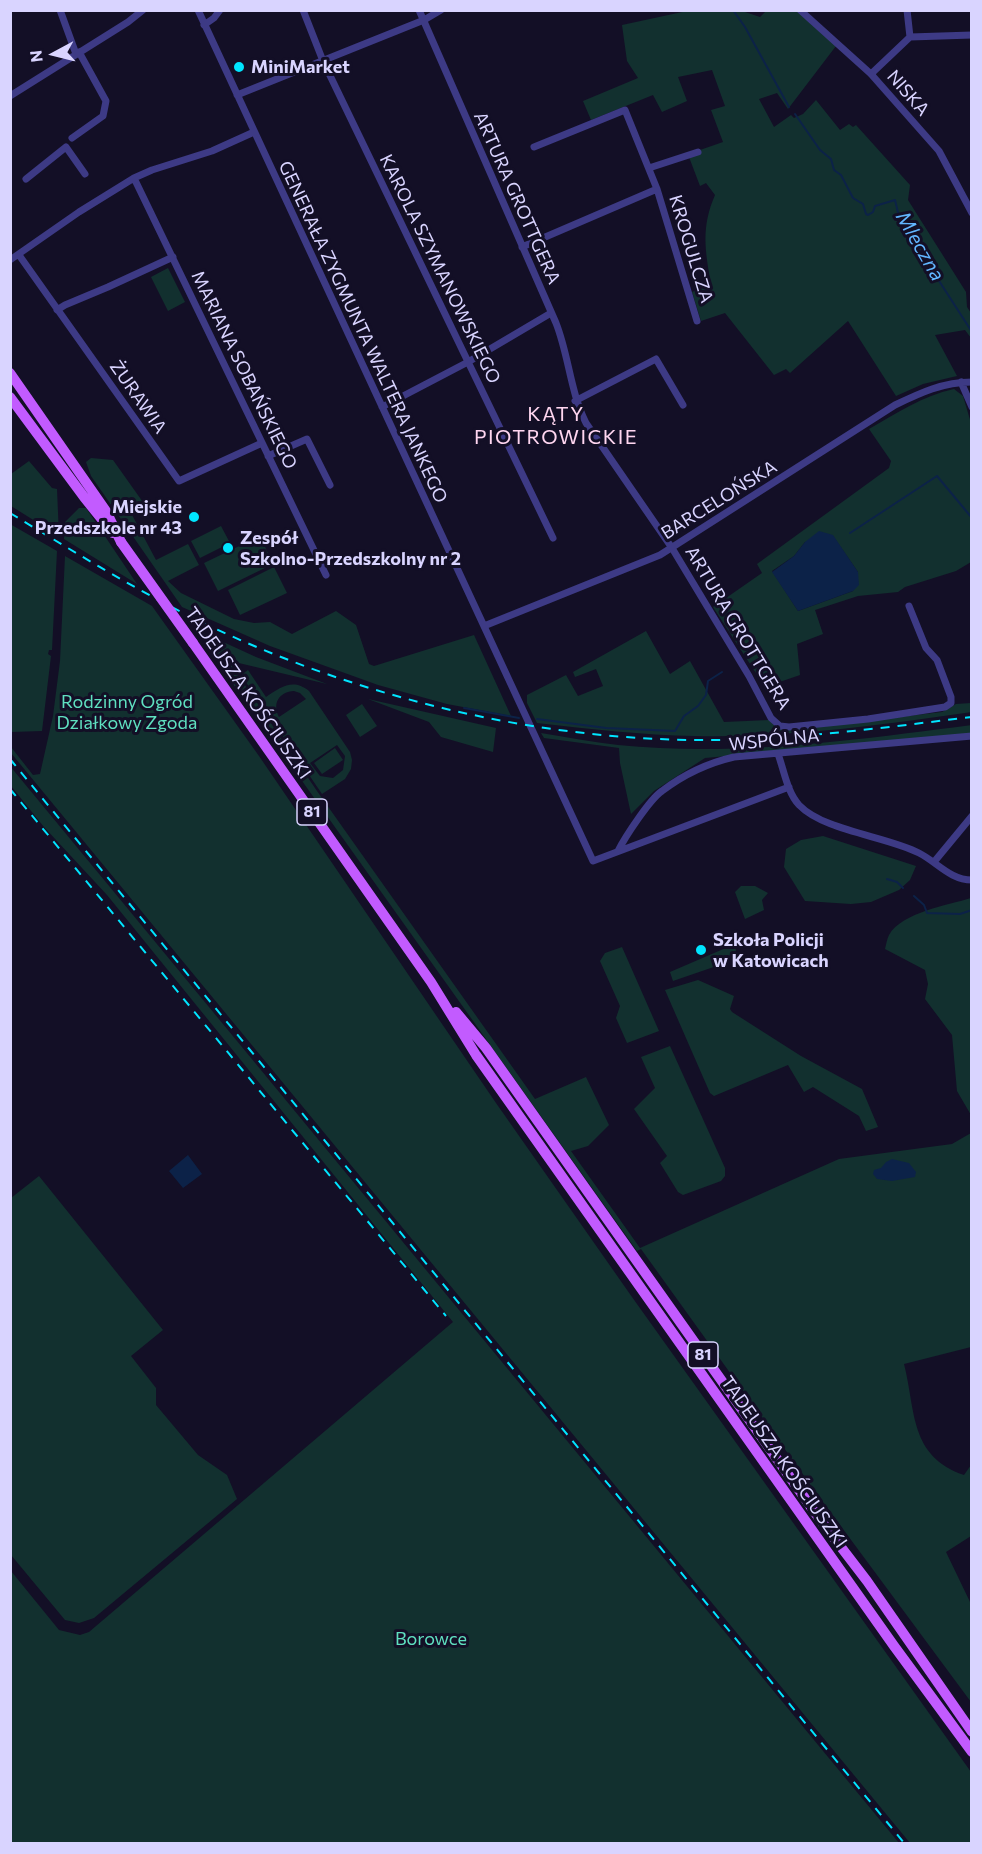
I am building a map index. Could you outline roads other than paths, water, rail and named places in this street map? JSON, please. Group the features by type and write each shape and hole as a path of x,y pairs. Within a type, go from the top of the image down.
{"main road":[{"name":"TADEUSZA KOŚCIUSZKI","path":"10,373 106,511 121,542"},
{"name":"TADEUSZA KOŚCIUSZKI","path":"10,397 88,503 121,542 193,643 431,982 476,1055 894,1646 972,1752"},
{"name":"TADEUSZA KOŚCIUSZKI","path":"431,982 486,1048 821,1521 867,1581 972,1732"}],"street":[{"path":"60,10 78,53 106,101 103,116 72,138"},
{"path":"10,96 128,22 143,10"},
{"name":"GENERAŁA ZYGMUNTA WALTERA JANKEGO","path":"198,10 593,861 618,851"},
{"path":"204,25 220,10"},
{"name":"KAROLA SZYMANOWSKIEGO","path":"303,10 323,61 553,538"},
{"name":"ARTURA GROTTGERA","path":"419,10 564,345 576,401 586,423 672,548 749,676 771,718 780,726 789,727 868,719 945,707 951,703 951,697 937,660 926,648 909,606"},
{"path":"237,95 424,20 441,10"},
{"name":"NISKA","path":"800,10 871,74 939,151 971,209"},
{"path":"907,10 909,37"},
{"path":"871,74 909,37 972,35"},
{"path":"534,147 625,110 657,189"},
{"path":"10,260 79,212 134,178 212,151 254,132"},
{"path":"26,179 66,147 85,174"},
{"path":"649,168 698,152"},
{"name":"MARIANA SOBAŃSKIEGO","path":"134,178 326,575"},
{"name":"KROGULCZA","path":"522,247 657,189 697,321"},
{"name":"ŻURAWIA","path":"19,255 179,481 262,443"},
{"path":"57,310 173,256"},
{"path":"382,407 468,362 551,313"},
{"path":"576,401 656,359 682,405"},
{"path":"960,382 972,407"},
{"name":"BARCELOŃSKA","path":"484,626 618,573 672,548 895,405 929,389 960,382 972,382"},
{"path":"268,456 307,439 330,485"},
{"name":"WSPÓLNA","path":"618,851 624,839 660,792 692,772 734,757 972,736"},
{"path":"778,754 789,787 801,807 818,817 911,849 952,875 970,880"},
{"path":"618,851 789,787"},
{"path":"934,862 972,816"}],"water":[{"path":"819,531 833,535 858,572 859,585 853,591 798,611 772,572 794,556 805,542"},
{"path":"188,1155 202,1174 183,1188 169,1171"},
{"path":"892,1159 909,1163 916,1172 915,1177 892,1181 877,1179 873,1174 874,1170 881,1168"}],"waterway":[{"name":"Mleczna","path":"733,10 745,27 789,107"},
{"name":"Mleczna","path":"795,114 820,150 831,159 834,170 841,175 853,198 863,204 866,214 873,212 875,206 895,200 899,217 905,223 914,242 972,332"},
{"path":"850,533 937,476 972,518"},
{"path":"537,719 606,728 675,731 684,716 698,706 706,695 708,681 722,672"},
{"path":"464,708 519,718"},
{"path":"887,879 897,882 903,888"},
{"path":"914,896 924,905 927,913 960,914 972,910"}],"railway":[{"path":"10,513 148,594 253,646 375,690 501,721 565,731 630,737 729,740 833,733 972,717"},
{"path":"10,759 905,1844"},
{"path":"10,789 446,1316"}],"place":[{"name":"MiniMarket","path":"239,67"},
{"name":"Miejskie Przedszkole nr 43","path":"194,517"},
{"name":"Zespół Szkolno-Przedszkolny nr 2","path":"228,548"},
{"name":"Szkoła Policji w Katowicach","path":"701,950"}],"district":[{"name":"KĄTY PIOTROWICKIE","path":"556,426"}],"park label":[{"name":"Rodzinny Ogród Działkowy Zgoda","path":"127,712"},
{"name":"Borowce","path":"431,1639"}]}
